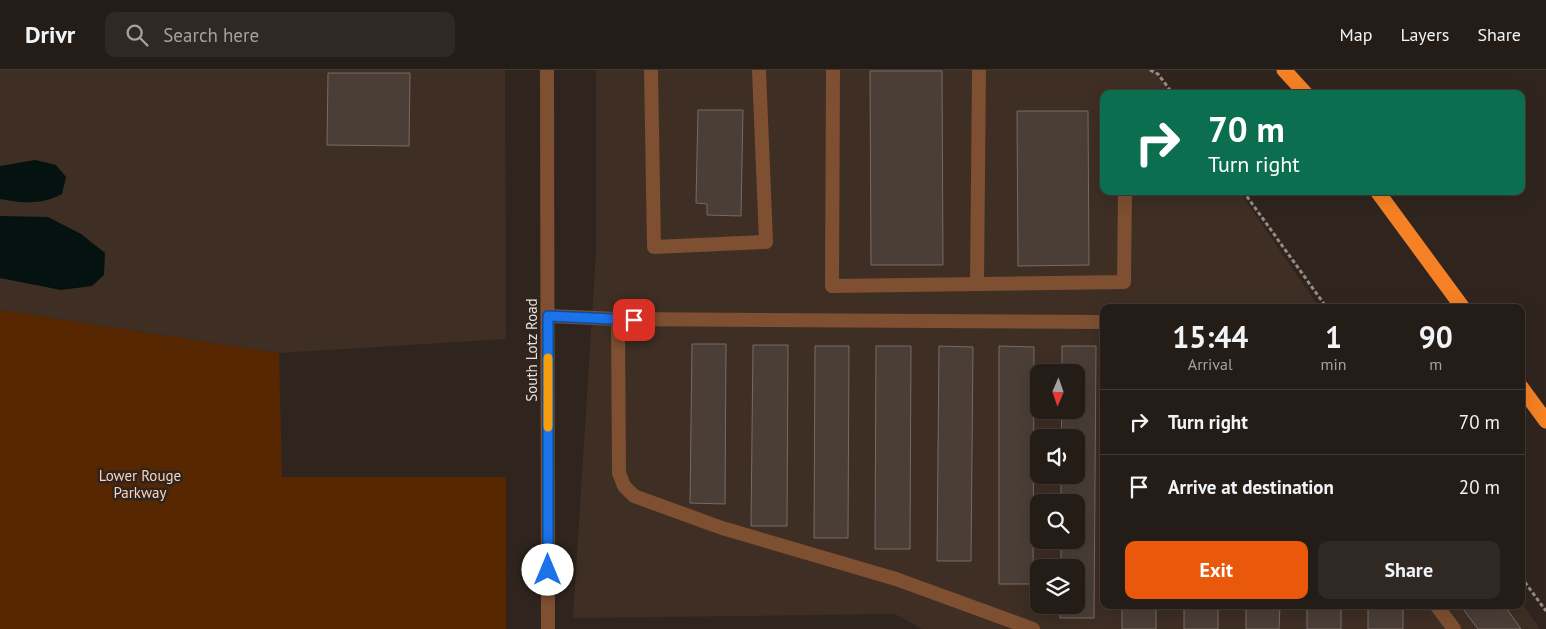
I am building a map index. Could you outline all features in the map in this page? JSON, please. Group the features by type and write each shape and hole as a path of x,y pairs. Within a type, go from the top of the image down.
{"highway":[{"path":"1284,70 1302,90"},
{"path":"1381,195 1460,304"},
{"path":"1525,392 1546,421"}],"street":[{"name":"South Lotz Road","path":"547,70 548,629"},
{"path":"651,70 654,248 766,242 759,70"},
{"path":"833,70 832,286 1124,282 1125,195"},
{"path":"977,284 979,70"},
{"path":"548,316 618,319 1100,322"},
{"path":"618,319 619,473 624,486 634,496 722,528 896,578 1033,629"},
{"path":"1439,609 1454,629"}],"path":[{"path":"1150,70 1158,74 1170,90"},
{"path":"1246,195 1324,304"},
{"path":"1525,582 1546,611"}],"shaded area":[{"path":"0,70 505,70 506,339 279,353 0,310"},
{"path":"596,70 1153,70 1169,90 1100,90 1100,195 1242,195 1317,304 1100,304 1100,609 1525,608 1540,629 922,629 895,614 573,618 596,252"},
{"path":"35,160 56,165 66,177 62,194 55,198 32,202 0,199 0,166"},
{"path":"0,216 48,217 81,234 105,253 104,275 92,286 61,290 0,278"}],"green space":[{"name":"Lower Rouge Parkway","path":"0,310 279,353 282,477 506,477 506,629 0,629"}],"building":[{"path":"870,71 942,71 943,265 871,265"},
{"path":"328,73 410,73 409,146 327,145"},
{"path":"698,110 743,110 741,216 707,215 707,204 696,203"},
{"path":"1017,111 1088,111 1089,265 1018,266"},
{"path":"692,344 726,344 725,504 690,503"},
{"path":"753,345 788,345 787,526 751,526"},
{"path":"815,346 849,346 848,538 814,538"},
{"path":"876,346 911,346 910,549 875,549"},
{"path":"939,346 973,347 971,561 937,561"},
{"path":"999,346 1034,347 1034,364 1030,364 1030,419 1034,419 1034,429 1030,429 1030,484 1033,484 1033,494 1030,494 1030,549 1033,549 1033,559 1030,559 1030,584 999,584"},
{"path":"1062,346 1096,346 1094,618 1060,618 1060,614 1085,614 1085,559 1061,559 1061,549 1085,549 1085,494 1061,494 1061,484 1085,484 1085,429 1061,429 1062,419 1085,419 1085,364 1062,364"},
{"path":"1122,609 1156,609 1156,629 1122,629"},
{"path":"1184,609 1218,609 1218,629 1184,629"},
{"path":"1246,609 1280,609 1279,629 1246,629"},
{"path":"1307,609 1341,609 1341,629 1307,629"},
{"path":"1368,609 1403,609 1403,629 1368,629"},
{"path":"1463,609 1507,609 1521,629 1478,629"}],"slow traffic":[{"path":"548,358 548,427"}],"route":[{"path":"548,570 548,316 634,320"}]}
